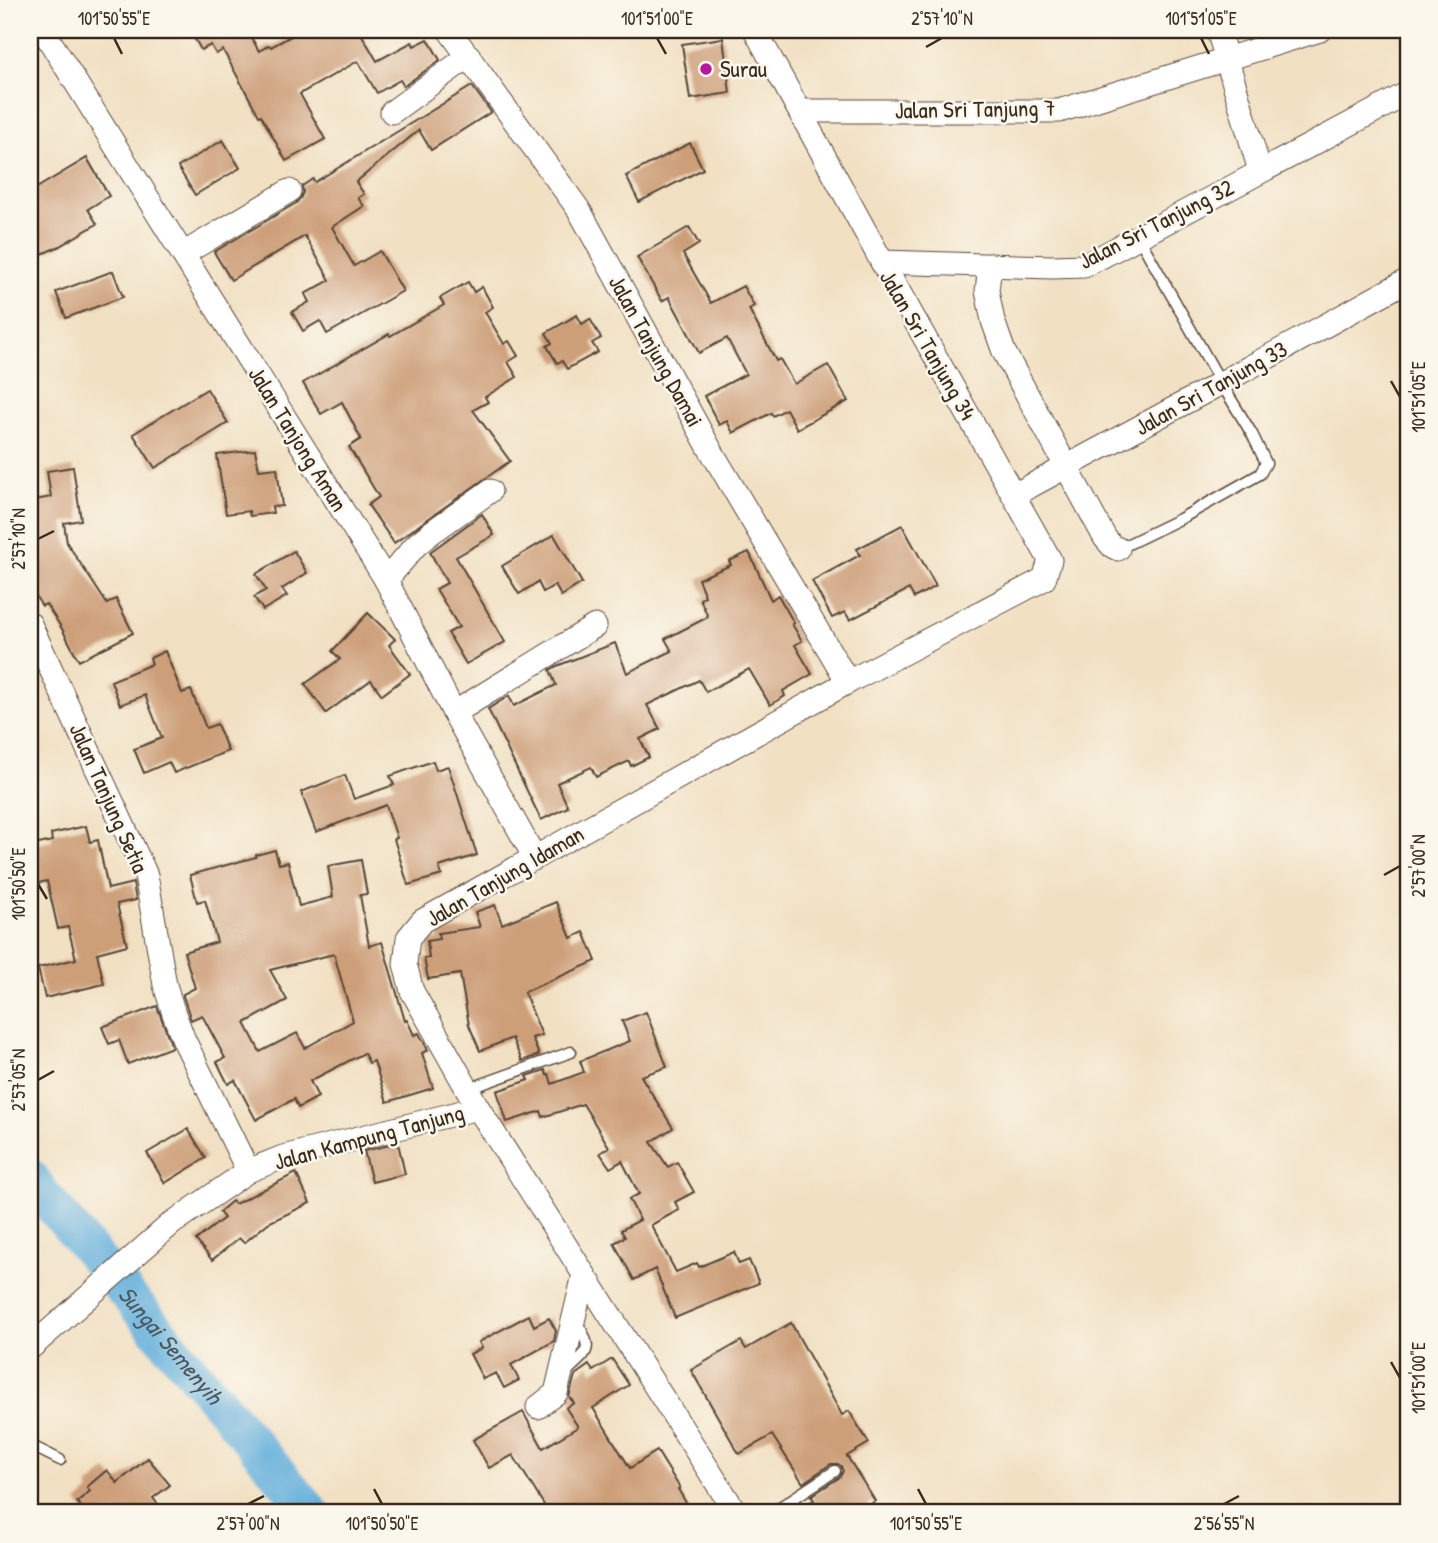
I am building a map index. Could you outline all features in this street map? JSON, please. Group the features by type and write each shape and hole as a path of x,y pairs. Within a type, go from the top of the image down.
{"street":[{"name":"Jalan Tanjong Aman","path":"44,30 386,580 454,713 535,858"},
{"name":"Jalan Tanjung Damai","path":"449,30 579,210 710,449 848,682"},
{"name":"Jalan Sri Tanjung 34","path":"755,30 1050,560 1044,579"},
{"path":"1218,30 1260,171"},
{"name":"Jalan Sri Tanjung 7","path":"800,111 1059,111 1320,30"},
{"path":"392,112 469,56"},
{"name":"Jalan Sri Tanjung 32","path":"882,262 1084,266 1408,93"},
{"path":"183,254 289,191"},
{"path":"990,265 987,292 993,321 1004,352 1105,538 1118,549"},
{"name":"Jalan Sri Tanjung 33","path":"1014,495 1408,280"},
{"path":"386,580 416,545 490,491"},
{"name":"Jalan Tanjung Idaman","path":"736,1513 473,1098 412,990 405,964 408,938 422,921 848,682 1044,579"},
{"name":"Jalan Tanjung Setia","path":"30,624 146,875 165,985 174,1014 248,1171"},
{"path":"454,713 595,626"},
{"name":"Jalan Kampung Tanjung","path":"30,1348 171,1224 248,1171 283,1157 473,1098"},
{"path":"538,1407 556,1393 584,1275"}],"lane":[{"path":"1118,549 1180,519 1260,474 1266,463 1138,236"},
{"path":"473,1098 570,1052"},
{"path":"30,1445 60,1460"},
{"path":"771,1513 835,1472"}],"building":[{"path":"190,30 247,30 259,51 302,30 359,30 377,61 412,42 414,46 428,39 440,60 404,86 400,80 377,93 358,61 300,94 325,139 286,161 223,50 216,54 211,45 201,50"},
{"name":"Surau","path":"723,38 730,93 690,99 682,44"},
{"path":"472,86 491,112 431,150 419,130 356,182 364,194 358,198 364,206 332,227 354,266 380,251 403,291 327,334 320,321 303,331 292,312 309,302 305,294 330,280 305,236 231,280 214,252 296,203 303,192 302,186 313,179 315,182"},
{"path":"223,140 240,168 195,195 178,167"},
{"path":"690,143 703,169 639,202 626,176"},
{"path":"87,158 109,196 88,209 97,224 58,247 30,259 30,192"},
{"path":"689,227 699,244 683,254 711,303 743,286 754,306 749,309 776,361 780,359 794,384 828,365 848,401 797,429 786,409 773,416 771,413 733,433 727,421 719,425 704,396 746,374 727,338 699,353 669,297 662,301 637,257"},
{"path":"113,271 123,297 66,318 56,292"},
{"path":"468,282 474,292 482,287 493,307 485,312 504,344 509,341 518,356 508,362 517,377 485,397 488,402 473,410 510,461 394,543 368,505 379,497 349,447 361,439 342,402 321,414 303,383 444,305 440,298"},
{"path":"577,315 582,324 590,319 601,338 592,343 598,352 567,369 562,361 557,363 547,346 552,343 546,333"},
{"path":"207,389 228,423 155,468 133,434"},
{"path":"255,450 259,470 277,468 282,506 272,507 273,513 250,516 249,511 226,514 217,455"},
{"path":"73,467 81,520 64,523 67,543 107,604 116,599 133,633 79,661 46,604 42,606 30,588 30,501 51,497 47,471"},
{"path":"482,514 494,535 456,557 505,642 466,664 448,633 459,627 436,589 447,583 430,552"},
{"path":"902,525 936,586 914,598 909,589 850,620 845,612 832,618 812,581 860,555 857,549"},
{"path":"554,535 582,583 561,596 555,585 543,592 538,582 519,594 502,566"},
{"path":"294,551 307,573 282,589 287,596 263,610 254,597 266,590 256,574"},
{"path":"749,552 771,600 778,595 794,623 792,624 802,641 795,645 812,674 783,691 785,696 770,705 749,669 706,692 699,680 647,705 660,729 640,739 649,757 631,766 629,761 596,777 591,767 557,783 568,807 541,820 488,709 509,696 514,706 556,685 550,670 615,643 627,673 672,651 665,639 708,617 700,599 705,596 698,579 731,565 729,561"},
{"path":"368,613 395,639 389,645 410,674 382,695 371,680 326,713 305,684 340,659 332,651"},
{"path":"165,651 182,693 191,690 206,728 217,724 228,751 174,773 169,762 144,773 134,749 162,738 145,695 120,705 111,681 152,664 150,658"},
{"path":"433,761 436,770 448,766 477,855 439,867 442,875 408,885 386,805 316,832 301,792 345,775 354,799 394,785 390,776"},
{"path":"86,826 90,842 98,840 108,889 133,883 136,900 117,904 127,945 97,953 104,984 45,998 38,968 76,959 68,927 58,929 47,881 30,885 30,846 52,841 51,834"},
{"path":"275,850 279,864 288,862 299,906 333,897 328,866 361,860 367,894 360,895 369,946 382,942 405,1021 407,1020 414,1035 419,1033 428,1050 422,1053 433,1088 387,1102 374,1061 369,1063 364,1053 310,1081 318,1097 298,1108 294,1099 256,1120 235,1080 228,1084 217,1062 225,1058 202,1015 191,1020 183,996 195,988 184,952 217,942 205,900 197,902 190,875","holes":["334,954 353,1021 305,1048 297,1033 260,1052 245,1023 287,1000 270,970"]},
{"path":"556,902 571,938 584,932 596,961 524,992 542,1035 532,1038 539,1055 522,1061 512,1038 480,1051 469,1025 460,974 428,979 424,958 429,958 427,941 439,939 438,933 480,927 475,912 495,905 502,924"},
{"path":"157,1006 172,1047 128,1064 119,1040 109,1044 102,1027"},
{"path":"646,1012 667,1067 641,1076 673,1128 651,1142 668,1167 677,1162 694,1192 675,1202 679,1210 651,1225 676,1272 697,1263 699,1267 734,1252 739,1264 749,1260 759,1283 675,1318 655,1269 634,1280 614,1243 625,1237 621,1230 640,1220 629,1199 639,1194 622,1161 610,1168 600,1153 609,1147 583,1104 543,1117 541,1111 507,1122 497,1091 529,1080 527,1076 545,1070 552,1084 584,1072 580,1061 630,1041 622,1021"},
{"path":"188,1129 206,1158 165,1183 147,1153"},
{"path":"398,1143 405,1174 372,1182 364,1151"},
{"path":"296,1173 310,1203 268,1223 244,1243 239,1238 212,1260 196,1240 224,1218 219,1212 232,1201 235,1204"},
{"path":"529,1315 534,1326 549,1318 556,1331 554,1341 511,1365 519,1380 504,1388 496,1373 483,1379 470,1354 482,1348 479,1342"},
{"path":"791,1323 842,1415 849,1411 869,1443 847,1456 875,1501 867,1507 871,1513 792,1513 814,1500 811,1496 840,1477 843,1471 841,1466 831,1464 803,1483 772,1435 739,1454 691,1370 741,1341 746,1349"},
{"path":"612,1359 629,1385 593,1408 630,1468 657,1451 692,1513 549,1513 513,1455 489,1468 473,1440 523,1412 543,1448 578,1427 566,1408 574,1403 569,1397 575,1375 589,1365 593,1371"},
{"path":"148,1458 170,1485 153,1498 165,1513 86,1513 77,1502 90,1491 87,1487 107,1470 117,1483"}],"waterway":[{"name":"Sungai Semenyih","path":"30,1177 312,1513"}],"place":[{"name":"Surau","path":"706,69"}]}
